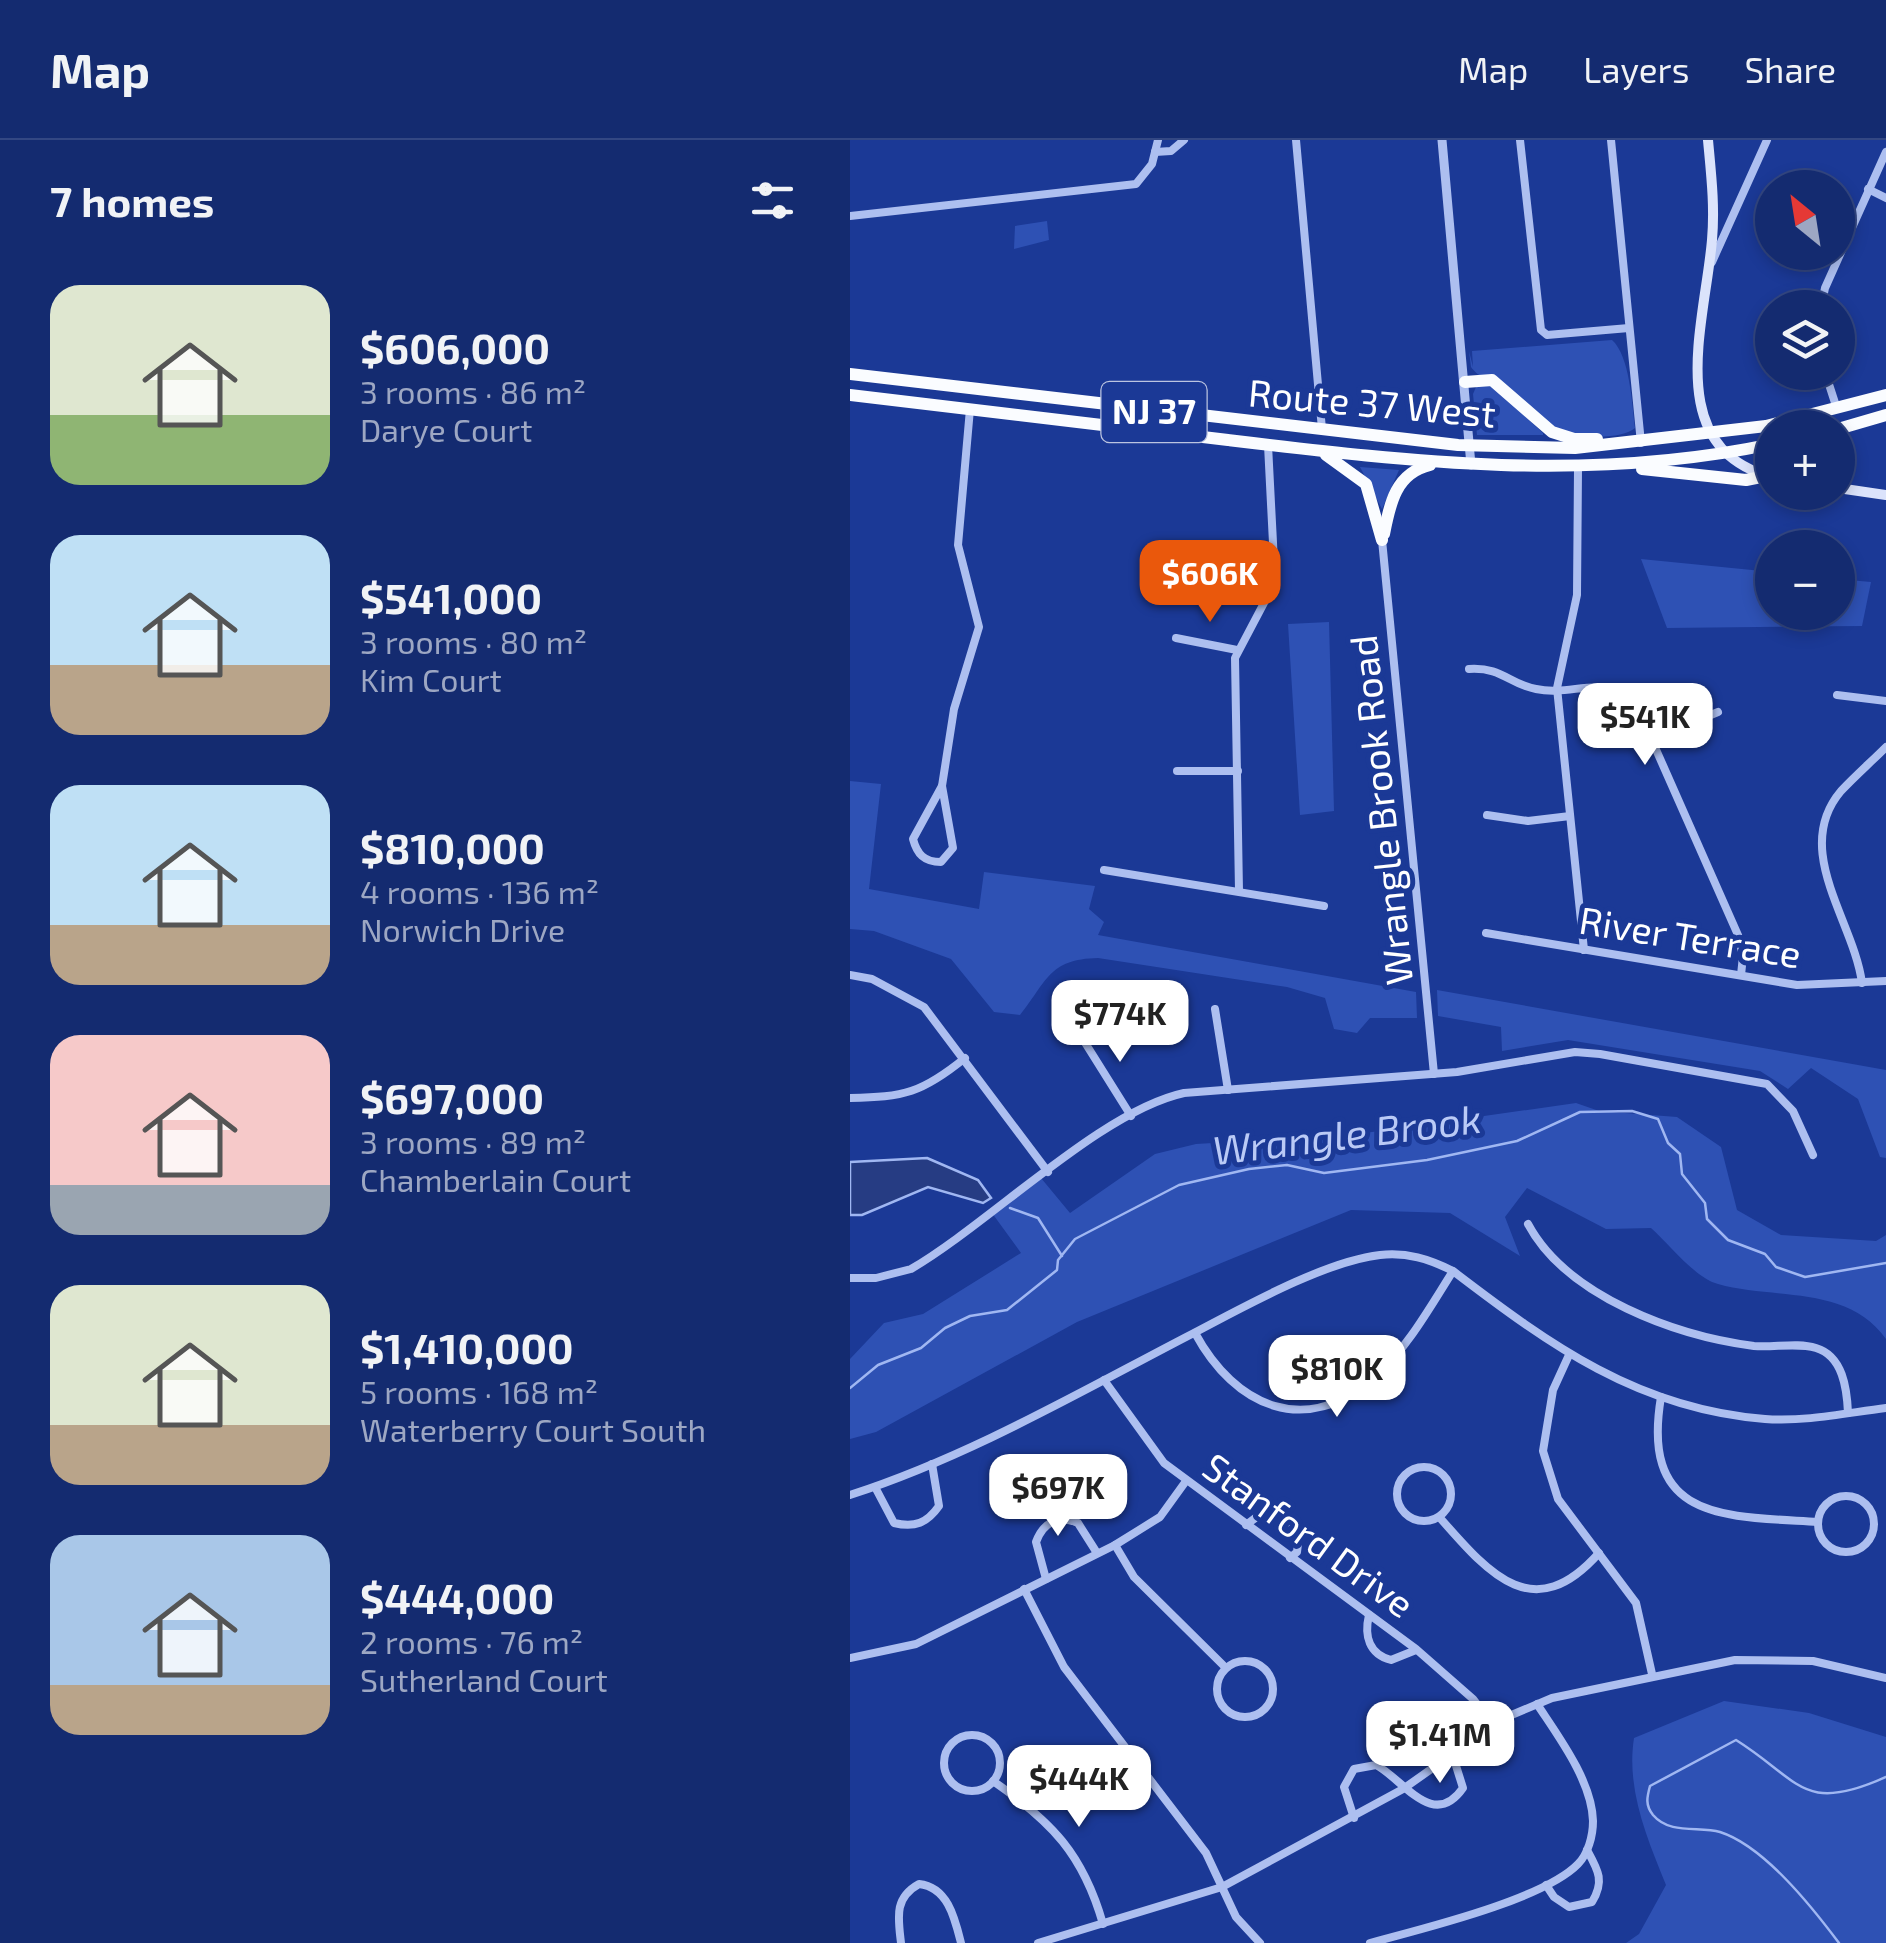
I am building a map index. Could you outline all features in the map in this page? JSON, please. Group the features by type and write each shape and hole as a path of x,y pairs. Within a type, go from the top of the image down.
{"highway":[{"name":"Route 37 West","path":"850,374 1470,446 1575,448 1709,435 1837,409 1886,394"},
{"path":"1466,382 1492,380 1558,436 1638,443"},
{"name":"Route 37 West","path":"850,395 1320,451 1471,465 1578,469 1755,447"},
{"path":"1855,423 1886,414"},
{"path":"1320,451 1366,484 1382,540"},
{"path":"1382,540 1394,496 1407,473 1442,462"},
{"path":"1624,466 1746,480 1755,477"}],"main road":[{"path":"1708,140 1713,194 1710,266 1698,348 1702,419 1723,453 1755,467"},
{"path":"1855,490 1886,494"}],"street":[{"path":"850,216 1116,189 1136,184 1147,174 1158,140"},
{"path":"1155,152 1171,151 1184,140"},
{"path":"1296,140 1322,429"},
{"path":"1442,140 1471,465"},
{"path":"1520,140 1542,333 1629,328"},
{"path":"1611,140 1638,443"},
{"path":"1710,266 1766,140"},
{"path":"1828,290 1886,152"},
{"path":"1868,190 1886,198"},
{"path":"1831,390 1837,409"},
{"path":"942,786 912,839 916,850 931,862 941,862 953,848 942,786 954,709 978,626 958,545 970,410"},
{"path":"1239,891 1237,650 1275,582 1268,445"},
{"path":"1578,469 1577,595 1557,688 1584,950"},
{"name":"Wrangle Brook Road","path":"1382,540 1434,1074"},
{"path":"1176,638 1237,650"},
{"path":"1469,668 1500,670 1538,690 1598,685 1618,690 1638,707 1738,935 1743,956 1740,974"},
{"path":"1837,695 1886,702"},
{"path":"1653,739 1718,712"},
{"path":"1862,983 1858,953 1826,876 1822,830 1840,793 1886,747"},
{"path":"1178,771 1238,771"},
{"path":"1487,816 1528,821 1570,816"},
{"path":"1104,870 1324,906"},
{"name":"River Terrace","path":"1486,934 1797,984 1886,981"},
{"path":"850,975 908,994 932,1015 1048,1172"},
{"path":"1215,1009 1228,1090"},
{"path":"1082,1020 1084,1040 1131,1116"},
{"path":"850,1278 876,1278 911,1269 1048,1172 1162,1098 1434,1074 1574,1052 1762,1081 1793,1111 1813,1156"},
{"path":"850,1098 900,1098 939,1079 965,1058"},
{"path":"1528,1224 1540,1245 1555,1258 1586,1283 1632,1309 1693,1334 1755,1346 1818,1348 1839,1365 1848,1413"},
{"path":"850,1495 932,1464 1347,1262 1404,1254 1453,1271 1594,1371 1695,1408 1764,1419 1886,1408"},
{"path":"1195,1333 1219,1371 1252,1400 1285,1408 1335,1401 1360,1388 1400,1351 1453,1271"},
{"path":"1569,1355 1553,1390 1542,1451 1558,1498 1636,1603 1652,1674"},
{"name":"Stanford Drive","path":"1104,1380 1146,1442 1186,1481 1416,1649 1473,1699 1493,1725"},
{"path":"1662,1397 1658,1450 1680,1494 1723,1516 1818,1522"},
{"path":"875,1487 894,1523 918,1525 930,1519 939,1506 932,1464"},
{"path":"1440,1519 1452,1500 1451,1488 1434,1468 1415,1468 1400,1480 1399,1505 1414,1519 1440,1519 1496,1576 1528,1590 1565,1585 1599,1553"},
{"path":"850,1658 916,1644 1115,1546 1160,1517 1186,1481"},
{"path":"1850,1496 1866,1504 1874,1528 1857,1550 1838,1551 1823,1540 1818,1522 1832,1500 1850,1496"},
{"path":"1246,1525 1266,1510 1284,1512 1299,1535 1297,1552 1290,1558"},
{"path":"1046,1579 1036,1542 1044,1527 1054,1520 1078,1523 1098,1553"},
{"path":"1115,1546 1134,1577 1226,1668"},
{"path":"1024,1589 1064,1667 1206,1854 1236,1917 1260,1943"},
{"path":"1369,1615 1366,1636 1379,1656 1391,1660 1416,1649"},
{"path":"1038,1943 1222,1887 1354,1818 1403,1789 1493,1725 1537,1704 1652,1674 1735,1660 1813,1661 1886,1678"},
{"path":"1253,1662 1268,1674 1272,1692 1264,1710 1247,1717 1224,1708 1216,1692 1226,1668 1253,1662"},
{"path":"1370,1943 1546,1884 1579,1863 1587,1850 1593,1822 1588,1796 1537,1704"},
{"path":"969,1734 987,1740 998,1756 993,1781 983,1790 961,1790 944,1765 951,1744 969,1734"},
{"path":"1354,1818 1344,1787 1354,1769 1376,1764 1403,1789 1431,1804 1452,1802 1463,1788 1452,1753"},
{"path":"993,1781 1053,1826 1088,1881 1104,1924"},
{"path":"1546,1884 1554,1897 1569,1907 1592,1902 1601,1888 1600,1874 1587,1850"},
{"path":"901,1943 898,1910 902,1896 919,1884 938,1890 947,1903 961,1943"}],"shaded area":[{"path":"1047,221 1049,240 1014,249 1015,226"},
{"path":"1612,340 1623,357 1635,428 1610,436 1560,430 1512,401 1471,367 1469,351 1473,367 1472,351"},
{"path":"1491,385 1543,435 1477,435 1473,394 1476,387"},
{"path":"1360,467 1399,470 1382,509"},
{"path":"1641,559 1755,570 1755,627 1667,628"},
{"path":"1855,581 1871,582 1862,626 1855,626"},
{"path":"1329,622 1334,811 1300,815 1288,624"},
{"path":"850,781 881,784 869,889 979,909 984,872 1095,886 1089,909 1104,922 1098,935 1416,992 1417,1018 1370,1018 1357,1033 1334,1029 1325,998 1287,987 1098,958 1081,959 1058,968 1020,1015 994,1012 951,959 874,931 850,929"},
{"path":"1437,990 1886,1070 1886,1158 1880,1157 1858,1099 1811,1068 1788,1089 1760,1071 1568,1040 1502,1051 1501,1027 1438,1016"},
{"path":"1576,1103 1599,1111 1677,1117 1721,1147 1737,1210 1781,1235 1876,1241 1886,1235 1886,1339 1851,1309 1830,1302 1709,1281 1651,1228 1606,1229 1527,1188 1505,1217 1520,1256 1450,1213 1351,1210 1077,1322 876,1432 850,1439 850,1359 884,1323 923,1314 1021,1253 992,1213 1041,1178 1070,1213 1155,1154 1196,1144 1351,1135"},
{"path":"927,1158 978,1180 991,1198 983,1203 928,1187 862,1215 850,1215 850,1162"},
{"path":"1724,1701 1809,1713 1886,1737 1886,1943 1626,1943 1639,1934 1666,1885 1636,1795 1634,1738"}],"waterway":[{"name":"Wrangle Brook","path":"850,1388 878,1365 921,1348 945,1328 970,1316 1007,1310 1057,1270 1058,1260 1075,1239 1179,1185 1287,1165 1324,1173 1427,1160 1517,1141 1580,1112 1632,1111 1658,1119 1668,1143 1680,1154 1682,1174 1705,1203 1707,1219 1728,1240 1765,1254 1776,1267 1805,1277 1886,1263"},
{"path":"1010,1208 1038,1218 1062,1256"},
{"path":"1839,1943 1786,1879 1737,1839 1712,1830 1676,1828 1660,1821 1648,1804 1650,1786 1736,1740 1789,1779 1818,1793 1858,1788 1886,1777"}]}
